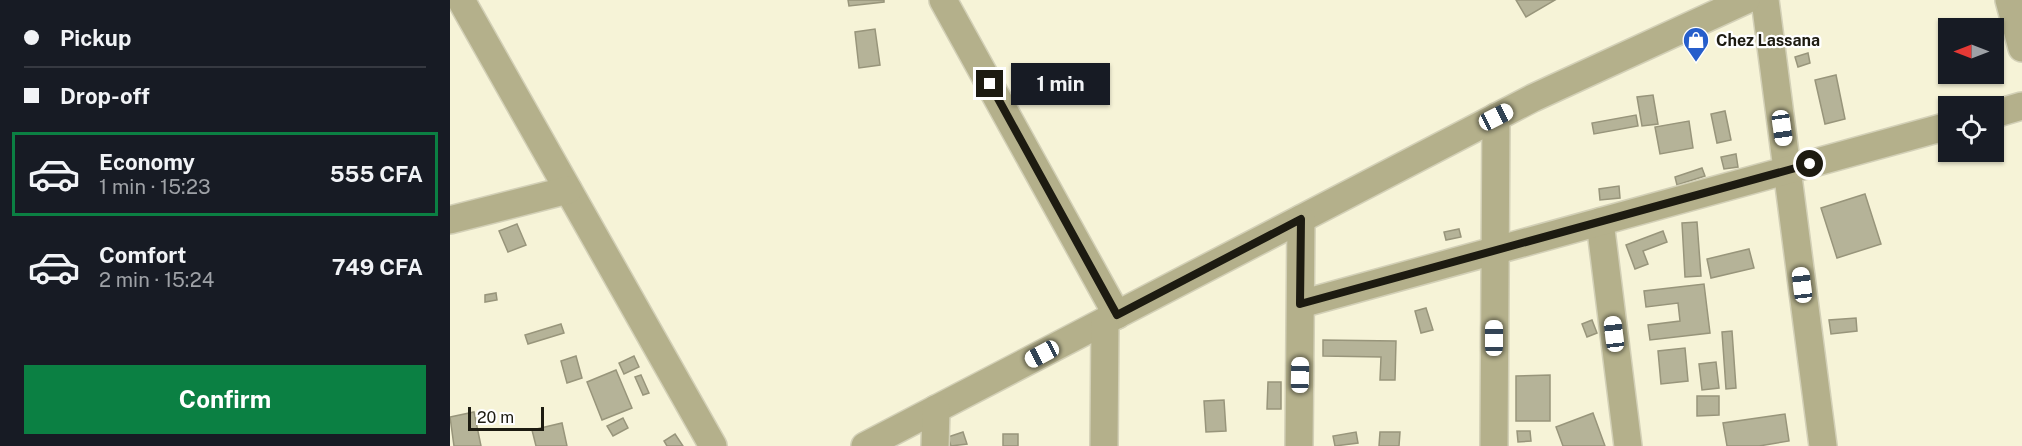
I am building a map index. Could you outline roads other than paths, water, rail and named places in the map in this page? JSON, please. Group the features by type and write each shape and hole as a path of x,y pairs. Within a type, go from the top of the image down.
{"street":[{"path":"943,0 1111,318 1104,446"},
{"path":"865,446 1496,117 1746,0"},
{"path":"1765,0 1823,446"},
{"path":"2009,0 2022,48"},
{"path":"462,17 568,190 713,446"},
{"path":"2004,111 2022,106"},
{"path":"1494,446 1496,117"},
{"path":"1300,304 1938,129"},
{"path":"450,220 568,190"},
{"path":"1299,446 1301,219"},
{"path":"1600,222 1628,446"},
{"path":"935,446 936,409"}],"place":[{"name":"Chez Lassana","path":"1696,63"}]}
